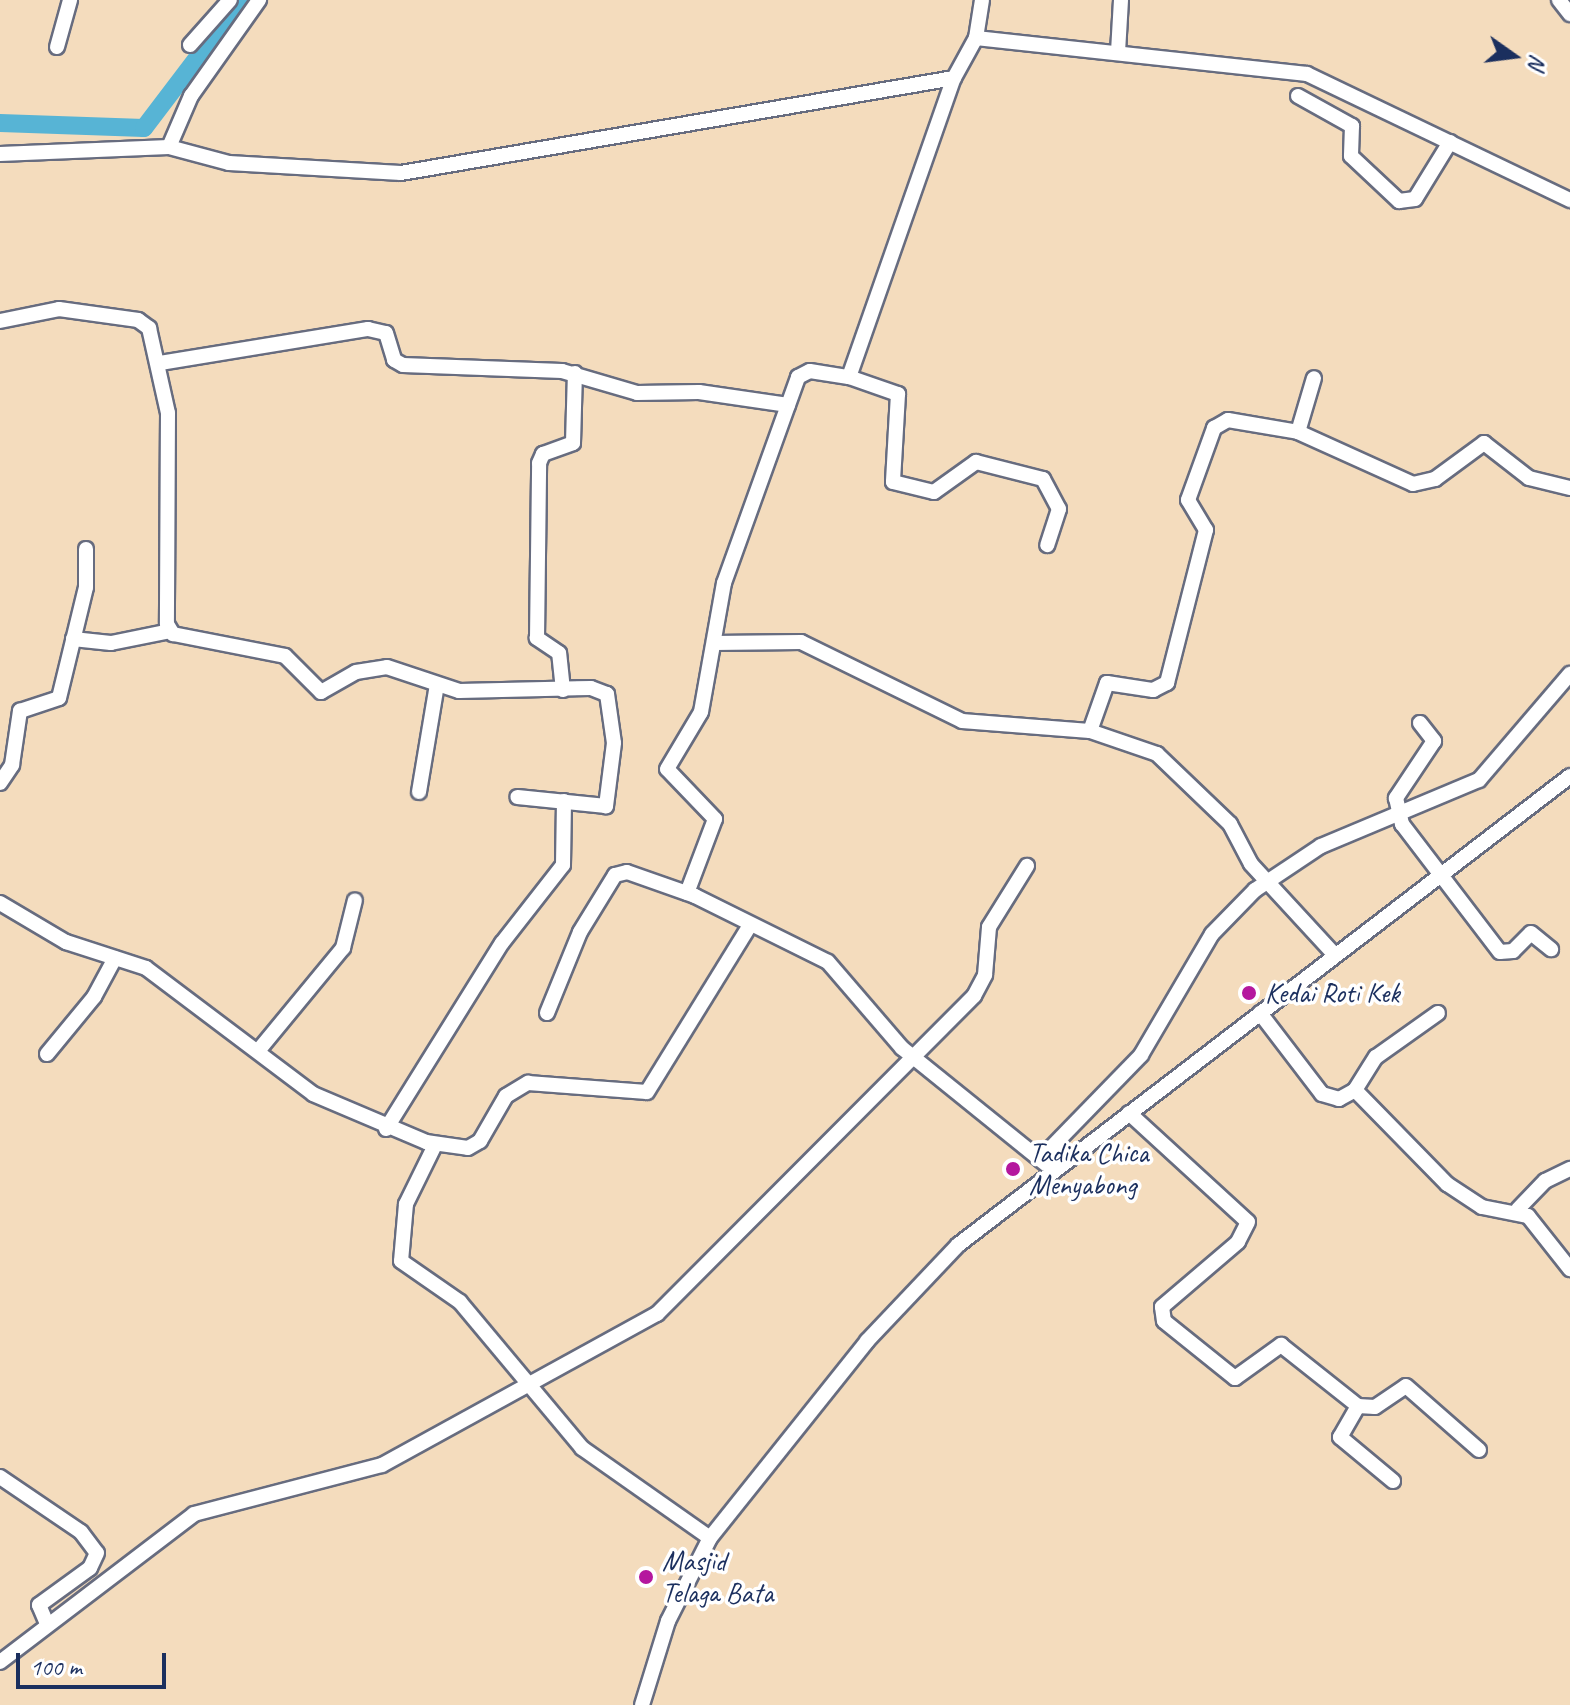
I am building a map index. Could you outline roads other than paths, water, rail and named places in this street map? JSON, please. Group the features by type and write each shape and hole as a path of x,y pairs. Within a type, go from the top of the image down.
{"street":[{"path":"57,47 70,0"},
{"path":"190,45 230,0"},
{"path":"169,147 191,96 259,0"},
{"path":"849,377 954,78 976,38 982,0"},
{"path":"1118,52 1121,0"},
{"path":"1559,0 1570,14"},
{"path":"976,38 1307,74 1570,200"},
{"path":"0,154 169,147 229,163 401,173 954,78"},
{"path":"1298,96 1352,126 1351,156 1399,201 1415,199 1450,142"},
{"path":"0,321 59,309 138,320 149,328 160,363 168,413 170,631"},
{"path":"160,363 368,329 386,333 394,360 403,365 575,373 637,393 699,392 788,405"},
{"path":"687,893 715,819 667,769 701,712 724,583 788,405 804,372 849,377 898,394 893,482 934,492 976,462 1035,476 1059,509 1047,545"},
{"path":"563,690 559,653 537,638 538,478 543,454 573,443 575,373"},
{"path":"1298,432 1314,378"},
{"path":"1090,731 1107,683 1153,690 1167,683 1206,530 1188,500 1214,428 1228,420 1298,432 1413,484 1435,479 1484,443 1529,478 1570,488"},
{"path":"0,783 12,765 20,711 59,698 86,587 86,549"},
{"path":"73,639 111,643 170,631 285,656 321,692 356,672 387,667 418,672 437,685 607,694 614,743 606,806 517,797"},
{"path":"714,643 801,642 962,721 1090,731 1174,767 1230,824 1267,881 1335,955"},
{"path":"1040,1159 1128,1071 1212,934 1267,881 1321,846 1462,790 1495,767 1570,674"},
{"path":"419,792 437,685"},
{"path":"1420,723 1434,741 1396,798 1398,814 1500,952 1513,951 1531,933 1551,949"},
{"path":"642,1705 668,1621 710,1538 930,1272 1053,1171 1439,873 1570,776"},
{"path":"386,1129 502,943 563,865 564,801"},
{"path":"0,1662 201,1510 382,1465 657,1314 916,1058 981,985 989,927 1027,866"},
{"path":"547,1013 573,945 615,875 687,893 828,962 916,1058 1053,1171"},
{"path":"258,1051 343,948 355,900"},
{"path":"0,903 66,942 146,968 313,1094 386,1129 435,1145 475,1146 506,1096 528,1083 647,1092 750,925"},
{"path":"47,1054 94,997 115,958"},
{"path":"1260,1013 1322,1094 1339,1099 1355,1090 1376,1057 1438,1013"},
{"path":"1355,1090 1447,1184 1482,1207 1518,1209 1570,1269"},
{"path":"1129,1113 1248,1222 1238,1242 1162,1307 1164,1321 1235,1378 1272,1348 1286,1346 1358,1406 1375,1407 1406,1386 1479,1450"},
{"path":"435,1145 406,1204 401,1261 460,1302 582,1448 710,1538"},
{"path":"1518,1209 1545,1181 1570,1169"},
{"path":"1358,1406 1340,1437 1393,1481"},
{"path":"0,1477 81,1532 97,1553 90,1568 39,1605 47,1624"}],"waterway":[{"path":"0,123 144,128 241,0"}],"place":[{"name":"Kedai Roti Kek","path":"1249,993"},
{"name":"Tadika Chica Menyabong","path":"1013,1169"},
{"name":"Masjid Telaga Bata","path":"646,1577"}]}
